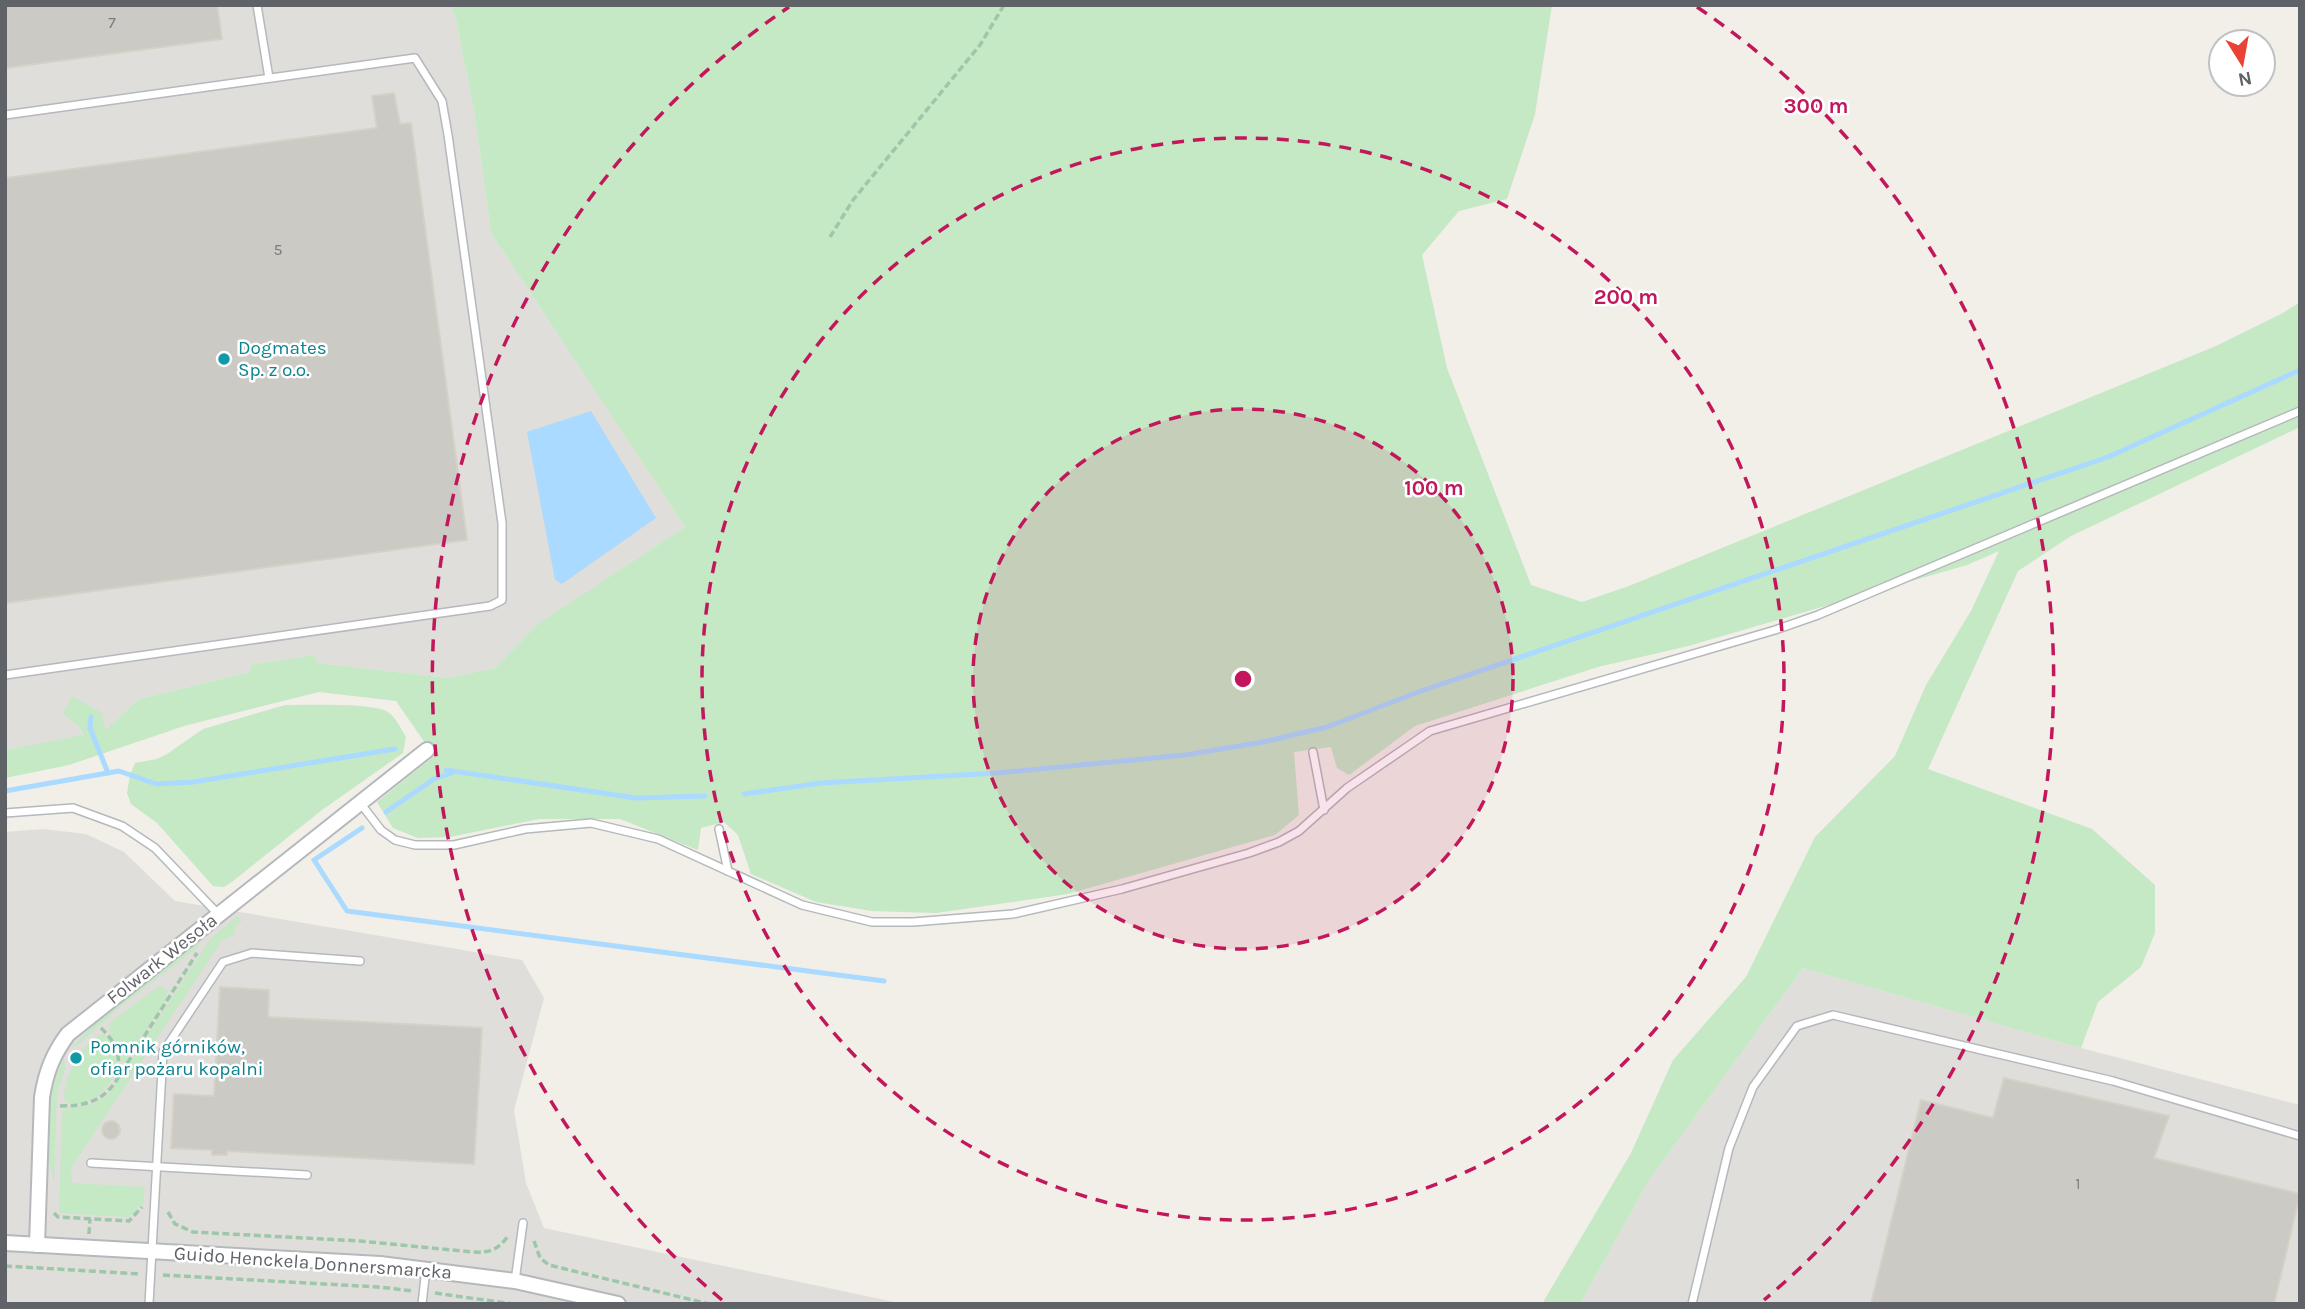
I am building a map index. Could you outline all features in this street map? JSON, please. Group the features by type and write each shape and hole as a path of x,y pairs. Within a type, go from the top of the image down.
{"street":[{"name":"Folwark Wesoła","path":"37,1245 42,1097 46,1074 54,1054 68,1034 427,750"},
{"name":"Guido Henckela Donnersmarcka","path":"5,1243 331,1261 426,1269 515,1281 618,1304"}],"lane":[{"path":"257,5 269,78"},
{"path":"5,115 415,58 442,101 502,523 502,600 490,606 5,676"},
{"path":"360,804 381,830 395,840 415,845 454,845 526,829 591,823 658,839 802,905 872,922 913,922 1013,914 1122,889 1279,842 1298,831 1347,789 1430,731 1723,647 1786,626 2300,411"},
{"path":"1313,752 1324,810"},
{"path":"5,813 73,808 122,826 155,848 218,914"},
{"path":"719,829 728,871"},
{"path":"149,1304 163,1052 223,962 252,953 360,961"},
{"path":"1692,1304 1729,1148 1753,1087 1797,1026 1833,1014 2113,1081 2300,1136"},
{"path":"91,1163 307,1175"},
{"path":"515,1281 523,1223"},
{"path":"422,1304 426,1269"}],"path":[{"path":"830,237 853,200 980,45 1004,5"},
{"path":"60,1106 90,1103 101,1098 116,1081 198,951"},
{"path":"101,1028 114,1042 117,1051 119,1072 116,1081"},
{"path":"53,1202 54,1215 58,1217 129,1221 140,1207 166,1208 175,1224 193,1232 360,1241 487,1252 500,1247 509,1235 534,1240 540,1258 549,1265 709,1304"},
{"path":"5,1266 378,1287 513,1304"}],"shaded area":[{"path":"5,5 449,5 455,15 475,116 491,233 685,527 539,623 495,668 447,678 317,663 315,655 252,664 249,672 139,699 104,731 63,714 79,727 83,736 5,750"},
{"path":"43,829 86,834 124,852 175,901 522,960 544,998 514,1110 526,1183 544,1228 904,1304 5,1304 5,832"},
{"path":"1803,968 2081,1048 2300,1105 2300,1304 1580,1304 1649,1180"}],"green space":[{"path":"449,5 1552,5 1535,114 1507,199 1459,211 1422,255 1447,368 1531,585 1582,602 1629,586 2216,346 2300,302 2300,427 2071,536 2018,571 1928,769 2092,829 2155,885 2155,933 2141,967 2098,1002 2081,1048 1803,968 1649,1180 1580,1304 1542,1304 1631,1153 1673,1060 1746,977 1815,837 1895,756 1926,685 1971,611 1999,551 1967,565 1688,646 1598,667 1415,726 1349,775 1337,768 1331,747 1294,752 1299,815 1275,835 1068,894 936,913 872,911 816,902 751,874 738,835 724,822 701,828 698,850 620,819 539,819 450,837 418,838 393,828 377,802 434,756 396,701 319,692 184,726 69,765 5,778 5,750 83,735 79,727 63,714 72,696 102,713 105,730 139,699 249,672 252,664 315,655 318,663 447,678 495,668 539,623 685,527 491,233 475,116 455,15"},
{"path":"285,705 353,706 386,711 395,719 406,737 403,753 322,810 233,881 224,887 213,886 157,823 131,804 127,793 130,775 135,763 157,759 167,754 203,729"},
{"path":"237,916 242,921 236,926 234,935 222,940 71,1168 72,1183 145,1187 143,1205 138,1205 136,1212 128,1217 59,1213 62,1112 93,1104 108,1095 210,940"},
{"path":"201,937 198,947 70,1049 110,1008"},
{"path":"159,986 167,990 167,999 122,1063 108,1027"},
{"path":"102,1034 112,1041 117,1052 113,1076 106,1088 96,1097 83,1103 68,1103 64,1098 70,1070 87,1045"},
{"path":"64,1057 65,1070 57,1093 54,1182 47,1149 47,1126 53,1090"}],"water":[{"path":"591,411 656,518 562,584 555,580 527,432"}],"building":[{"path":"5,5 217,5 222,39 5,68"},
{"name":"Dogmates Sp. z o.o.","path":"394,93 400,124 411,123 467,540 5,603 5,178 377,128 372,96"},
{"path":"220,987 269,990 268,1017 482,1028 474,1164 227,1151 227,1155 212,1155 212,1150 171,1148 174,1094 214,1096"},
{"path":"2004,1078 2169,1116 2154,1158 2300,1194 2274,1304 1871,1304 1921,1100 1993,1118"},
{"path":"111,1121 117,1124 120,1130 117,1136 111,1139 105,1136 102,1130 105,1124"}],"waterway":[{"path":"744,794 821,783 997,773 1185,755 1263,742 1327,727 1421,691 2108,457 2300,370"},
{"path":"91,717 90,728 108,773"},
{"path":"5,791 119,771 156,784 193,782 395,749"},
{"path":"446,770 636,798 705,796"},
{"path":"386,812 434,779 452,773"},
{"path":"362,828 314,860 347,911 884,981"}],"place":[{"name":"Dogmates Sp. z o.o.","path":"224,359"},
{"name":"Pomnik górników, ofiar pożaru kopalni","path":"76,1058"}]}
